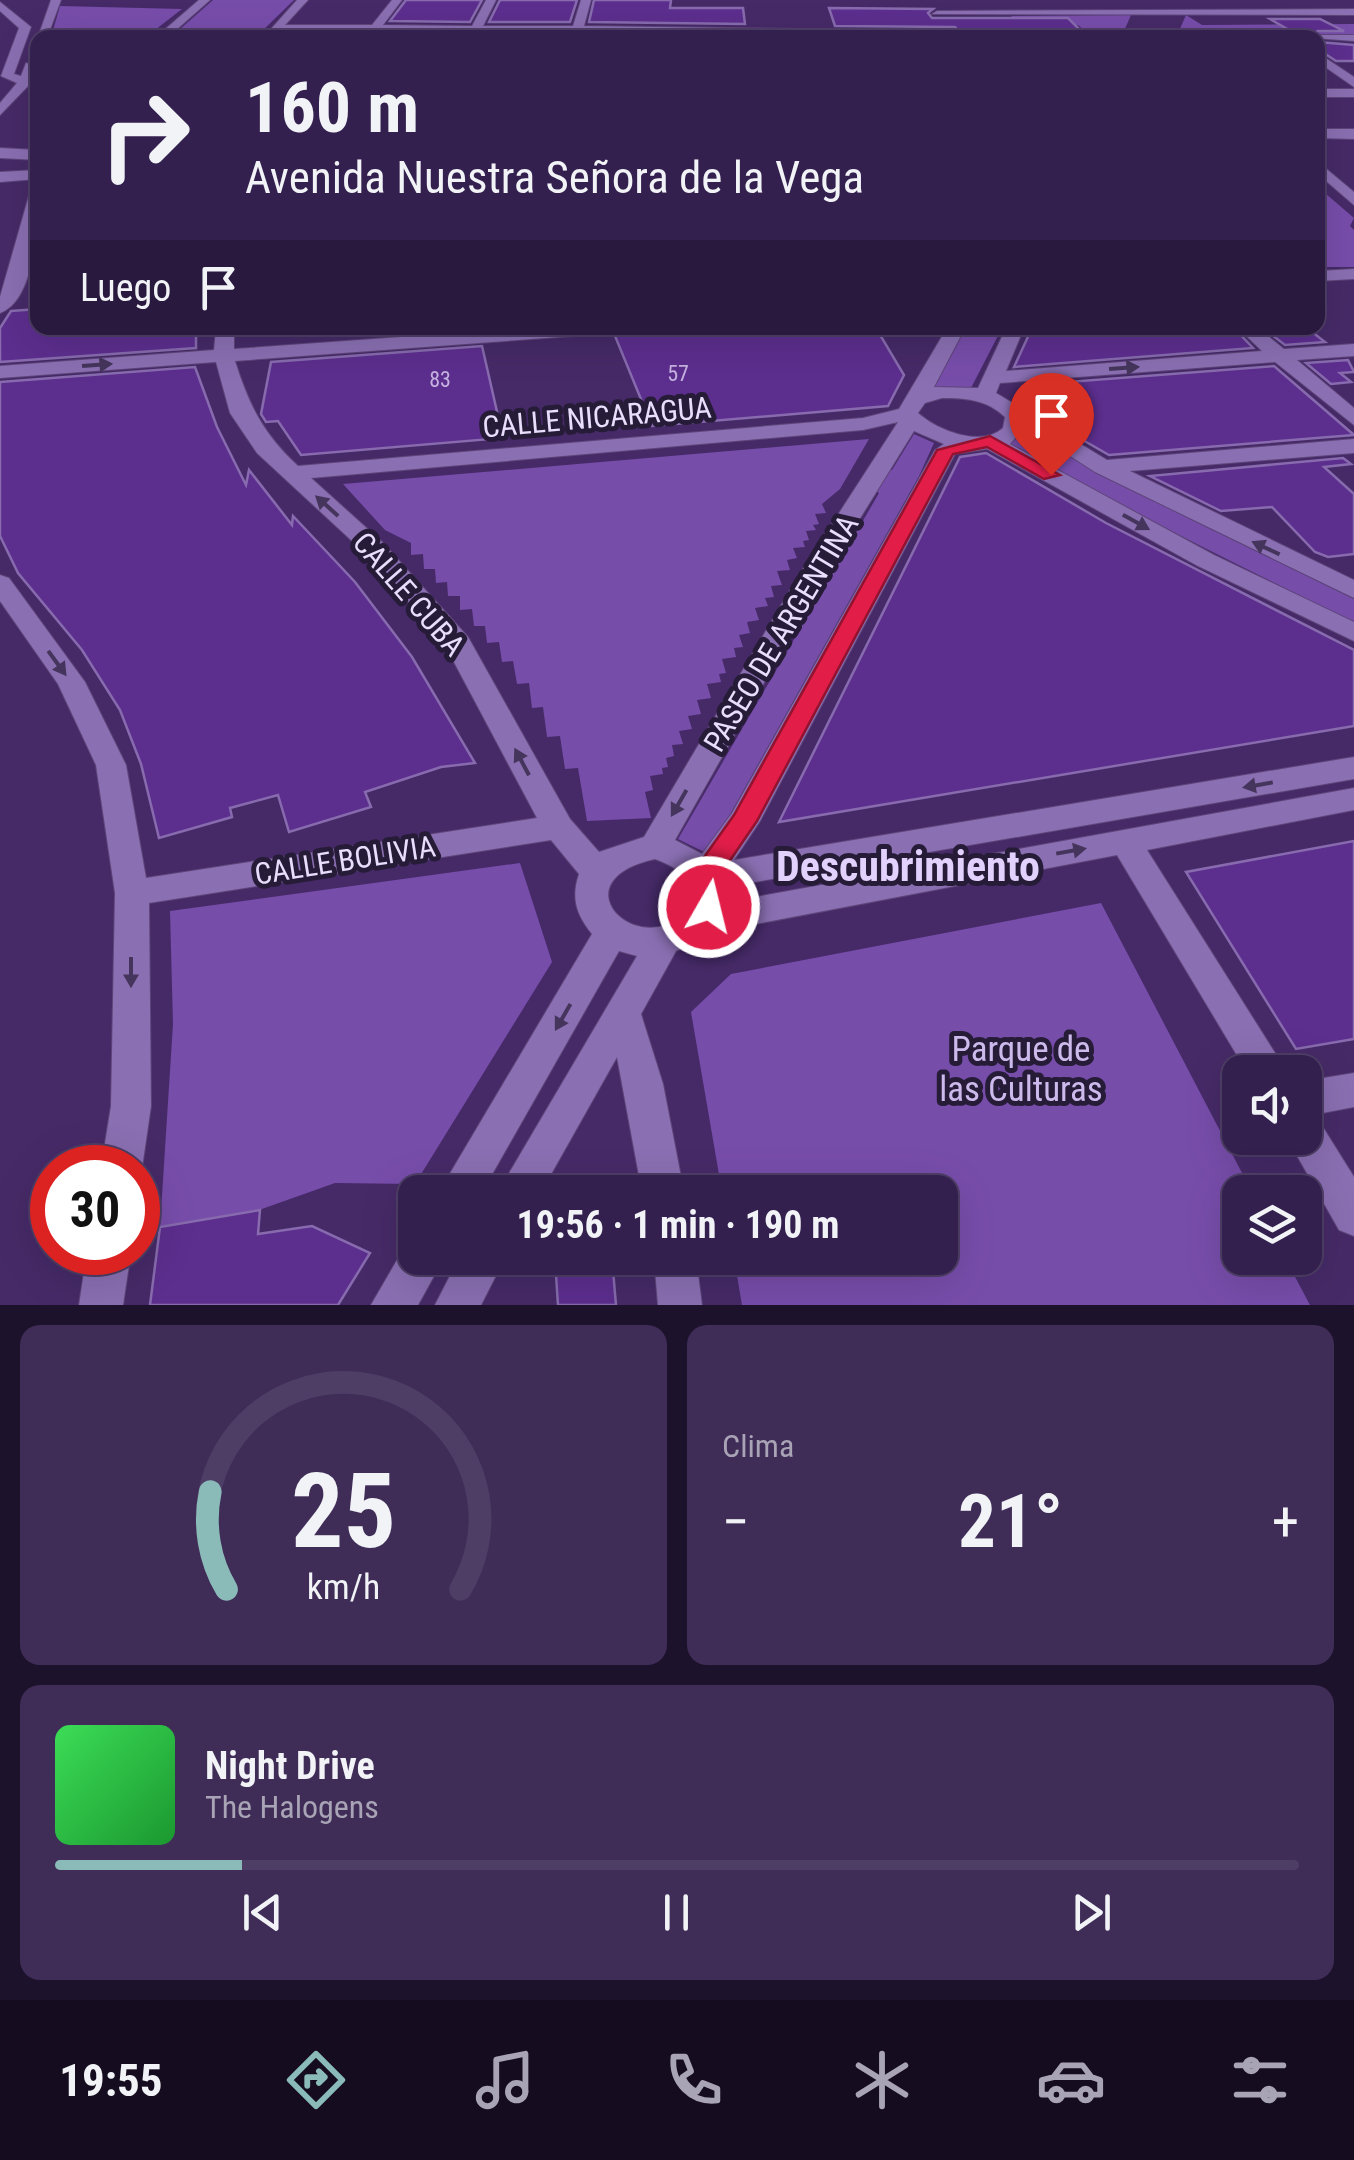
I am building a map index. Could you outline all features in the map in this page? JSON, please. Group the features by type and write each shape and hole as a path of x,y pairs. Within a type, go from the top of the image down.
{"street":[{"path":"43,30 56,0"},
{"path":"169,30 205,0"},
{"path":"274,30 303,0"},
{"path":"373,30 396,0"},
{"path":"475,30 491,0"},
{"path":"577,30 586,0"},
{"path":"925,0 948,30"},
{"path":"1140,30 1155,0"},
{"path":"1165,30 1182,0"},
{"path":"1339,0 1354,9"},
{"path":"0,5 26,28 7,76 25,82"},
{"path":"937,14 1354,9"},
{"path":"679,14 679,30"},
{"path":"1325,38 1354,38"},
{"path":"1325,62 1354,83"},
{"path":"0,111 25,82 30,68"},
{"path":"1325,93 1354,93"},
{"path":"1325,94 1354,111"},
{"path":"1325,134 1354,134"},
{"path":"0,154 30,155"},
{"path":"1325,173 1354,200"},
{"path":"0,177 30,175"},
{"path":"0,306 13,294 30,251"},
{"path":"1325,276 1354,274"},
{"name":"CALLE CUBA","path":"225,335 224,356 241,413 266,448 373,548 458,643 558,827 596,871"},
{"path":"0,372 506,335"},
{"name":"PASEO DE ARGENTINA","path":"655,846 952,335"},
{"path":"1012,335 988,387 1009,408 1102,467 1354,590"},
{"path":"1255,335 1354,419"},
{"name":"CALLE NICARAGUA","path":"292,473 864,424 911,411 941,392 1354,350"},
{"name":"PASEO DE ARGENTINA","path":"707,876 744,821 946,450 1012,432 1017,424 1009,408"},
{"path":"911,411 932,436 979,442 1205,560 1354,632"},
{"path":"1102,467 1354,446"},
{"path":"1315,571 1354,566"},
{"path":"0,584 71,682 111,765 132,893 130,1106 124,1145"},
{"path":"707,876 1354,768"},
{"path":"529,1175 664,941 700,921 1354,799"},
{"name":"CALLE BOLIVIA","path":"132,893 558,827"},
{"path":"1125,841 1257,1055"},
{"path":"664,941 628,940 612,933 591,911 588,897 596,871 622,852 655,846 687,856 707,876 709,907 700,921"},
{"path":"470,1175 612,933"},
{"path":"622,1012 644,1084 660,1175"},
{"path":"1322,1096 1354,1090"},
{"path":"1318,1155 1354,1216"},
{"path":"101,1305 106,1275"},
{"path":"394,1305 412,1275"},
{"path":"457,1305 474,1275"},
{"path":"677,1275 680,1305"}],"green space":[{"path":"213,0 294,0 263,30 179,30"},
{"path":"60,6 182,9 155,30 53,30"},
{"path":"1131,15 1124,30 1020,25 1011,16"},
{"path":"1186,15 1202,25 1354,24 1354,36 1325,36 1325,30 1179,30"},
{"path":"1325,193 1354,218 1350,226 1354,230 1354,267 1325,267"},
{"path":"962,335 998,335 971,388 931,389"},
{"path":"1026,430 1178,513 1354,599 1354,623 1143,517 1010,443"},
{"path":"914,434 934,443 919,476 708,854 678,839 879,493 874,490 886,469 892,470"},
{"path":"869,439 840,489 822,504 826,513 815,514 819,524 813,525 816,530 806,531 809,540 803,541 805,547 793,548 797,558 787,560 790,570 777,571 782,585 771,586 774,597 765,598 768,606 755,608 759,620 747,622 750,633 739,635 743,647 734,648 736,657 722,659 726,673 719,674 721,682 707,684 711,698 697,700 701,714 688,716 692,729 679,731 683,744 672,745 674,756 666,758 668,767 662,768 663,774 650,776 653,790 645,792 651,818 587,821 578,768 565,769 560,736 547,737 543,707 532,708 529,683 517,684 513,661 502,662 499,642 487,643 485,626 474,626 472,609 460,610 460,596 448,596 447,582 436,583 435,569 424,569 423,554 411,555 411,543 385,530 343,484"},
{"path":"520,863 552,962 421,1175 398,1175 398,1184 335,1183 259,1210 160,1227 173,1024 170,911"},
{"name":"Parque de las Culturas","path":"1101,903 1222,1135 1222,1155 1233,1155 1243,1175 1222,1175 1222,1275 1294,1275 1310,1305 742,1305 737,1275 958,1275 958,1175 719,1175 691,1012 731,974"}],"building":[{"path":"406,0 482,0 470,22 390,21"},
{"path":"500,0 577,0 570,22 489,22"},
{"path":"594,0 671,0 670,8 743,8 745,24 589,22"},
{"path":"829,8 933,9 928,13 932,18 1068,18 1080,30 958,30 835,26"},
{"path":"1270,19 1320,19 1344,31 1325,30 1289,30"},
{"path":"1325,43 1354,45 1354,61 1336,61 1325,54"},
{"path":"30,310 30,335 196,335 196,348 0,362 0,328 11,311"},
{"path":"880,335 904,375 888,406 652,426 615,336"},
{"path":"1029,335 1241,335 1253,348 1014,367"},
{"path":"1272,335 1316,335 1325,342 1285,345"},
{"path":"482,346 503,438 301,455 278,421 266,422 261,414 271,362"},
{"path":"1348,360 1354,372 1340,373 1351,382 1331,384 1306,363"},
{"path":"1274,366 1354,435 1109,455 1055,424 1026,391 1034,390 1029,385"},
{"path":"195,367 217,427 246,485 249,470 292,525 293,516 355,582 412,657 475,763 441,767 365,792 371,807 289,832 278,795 230,808 232,817 159,838 141,764 120,710 82,650 18,573 0,536 0,382"},
{"path":"986,453 1106,523 1354,650 1354,726 779,822 960,457"},
{"path":"1343,458 1351,464 1324,467 1354,494 1354,554 1328,557 1315,552 1272,507 1221,511 1150,476"},
{"path":"1354,841 1354,1039 1296,1049 1186,872"},
{"path":"260,1210 258,1234 312,1226 370,1253 338,1305 150,1305 154,1275 160,1275 160,1227"},
{"path":"556,1275 613,1275 616,1305 558,1305"}],"district":[{"name":"Descubrimiento","path":"908,866"}],"route":[{"path":"709,907 712,892 706,874 744,821 946,450 990,442 1051,475"}]}
